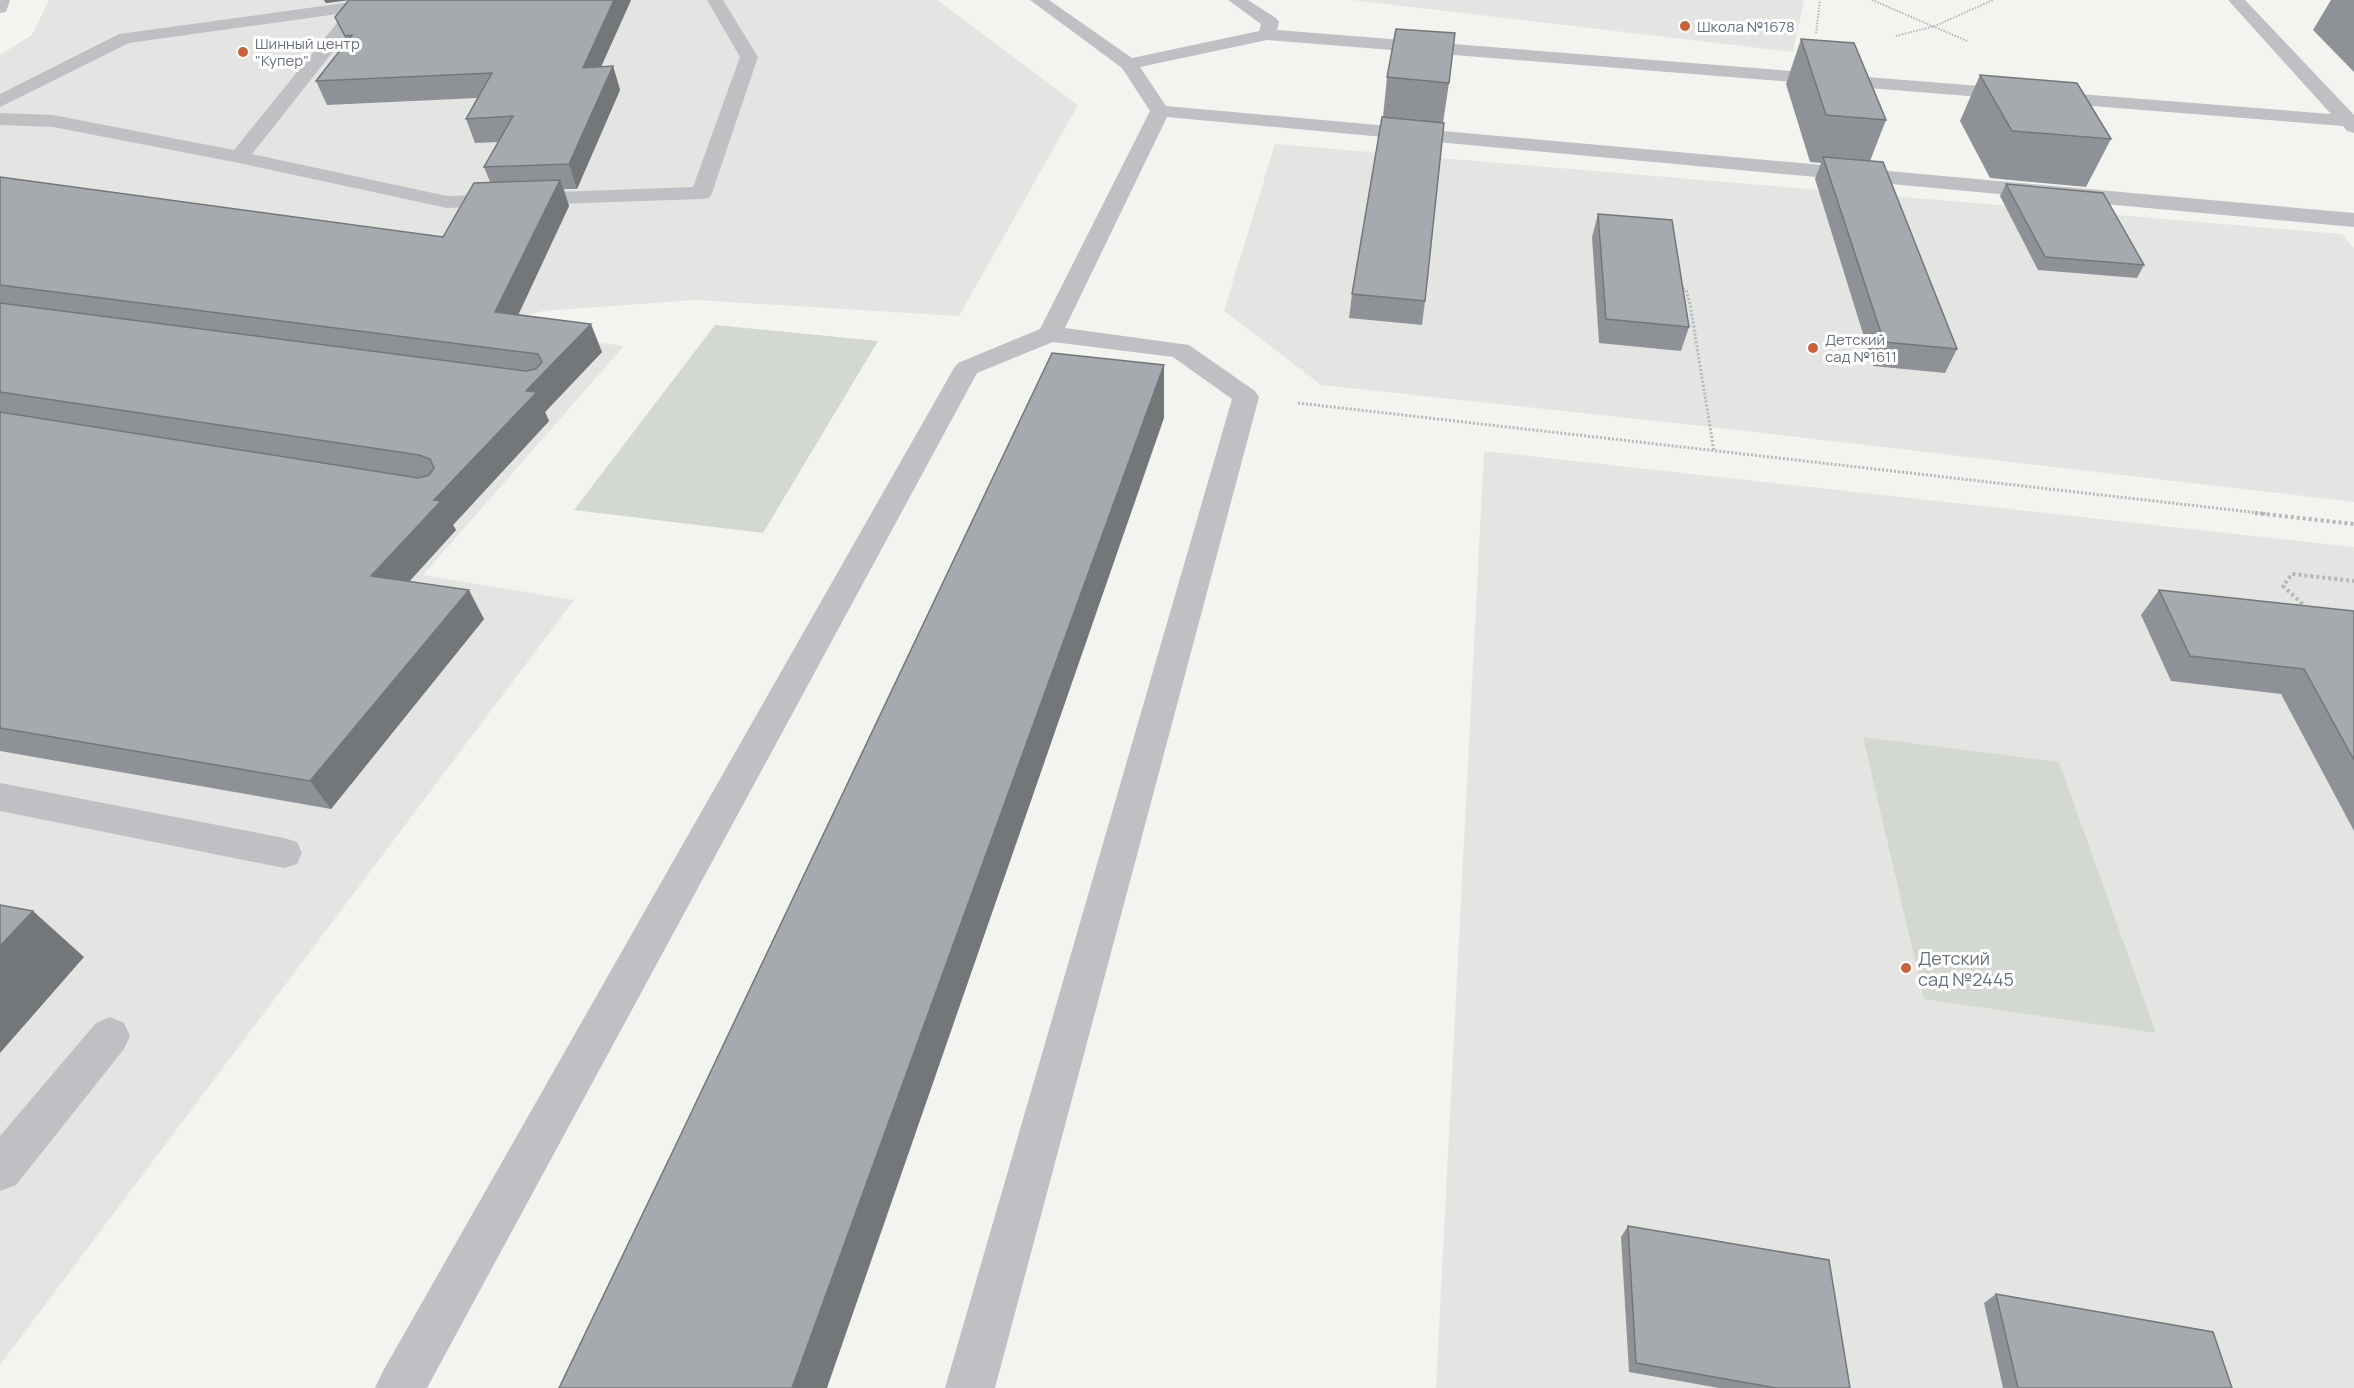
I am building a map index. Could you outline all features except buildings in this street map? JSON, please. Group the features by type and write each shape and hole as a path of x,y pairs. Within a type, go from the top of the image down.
{"street":[{"path":"0,8 2,0"},
{"path":"0,100 126,38 403,0"},
{"path":"0,119 53,120 447,202 701,193 749,57 715,0"},
{"path":"1038,0 1129,64 1160,111"},
{"path":"1236,0 1270,22 1267,34"},
{"path":"2235,0 2351,124"},
{"path":"239,157 360,6"},
{"path":"1129,64 1267,34 2351,124"},
{"path":"1160,111 2354,220"},
{"path":"1050,334 1160,111"},
{"path":"400,1388 967,368 1050,334 1180,350 1246,397 970,1388"},
{"path":"0,797 284,853"},
{"path":"0,1170 110,1036"}],"path":[{"path":"1872,0 1974,45 1990,58 2010,94"},
{"path":"1891,37 1935,27 1993,0"},
{"path":"1671,283 1686,290 1690,304 1714,451"},
{"path":"1246,397 2354,524"},
{"path":"2313,615 2283,586 2292,574 2354,581"}],"shaded area":[{"path":"49,0 937,0 1078,105 959,316 696,300 543,311 484,327 624,346 423,575 574,600 0,1365 0,55 32,35"},
{"name":"Школа №1678","path":"1352,0 1804,0 1793,52"},
{"name":"Детский сад №1611","path":"1275,144 2342,234 2354,248 2354,502 1711,427 1321,385 1224,311"},
{"path":"715,325 878,341 763,533 574,510"},
{"name":"Детский сад №2445","path":"1484,451 2354,547 2354,1388 1436,1388"},
{"path":"1863,737 2059,762 2156,1033 1924,999"}],"place":[{"name":"Школа №1678","path":"1685,26"},
{"name":"Шинный центр \"Купер\"","path":"243,52"},
{"name":"Детский сад №1611","path":"1813,348"},
{"name":"Детский сад №2445","path":"1906,968"}]}
